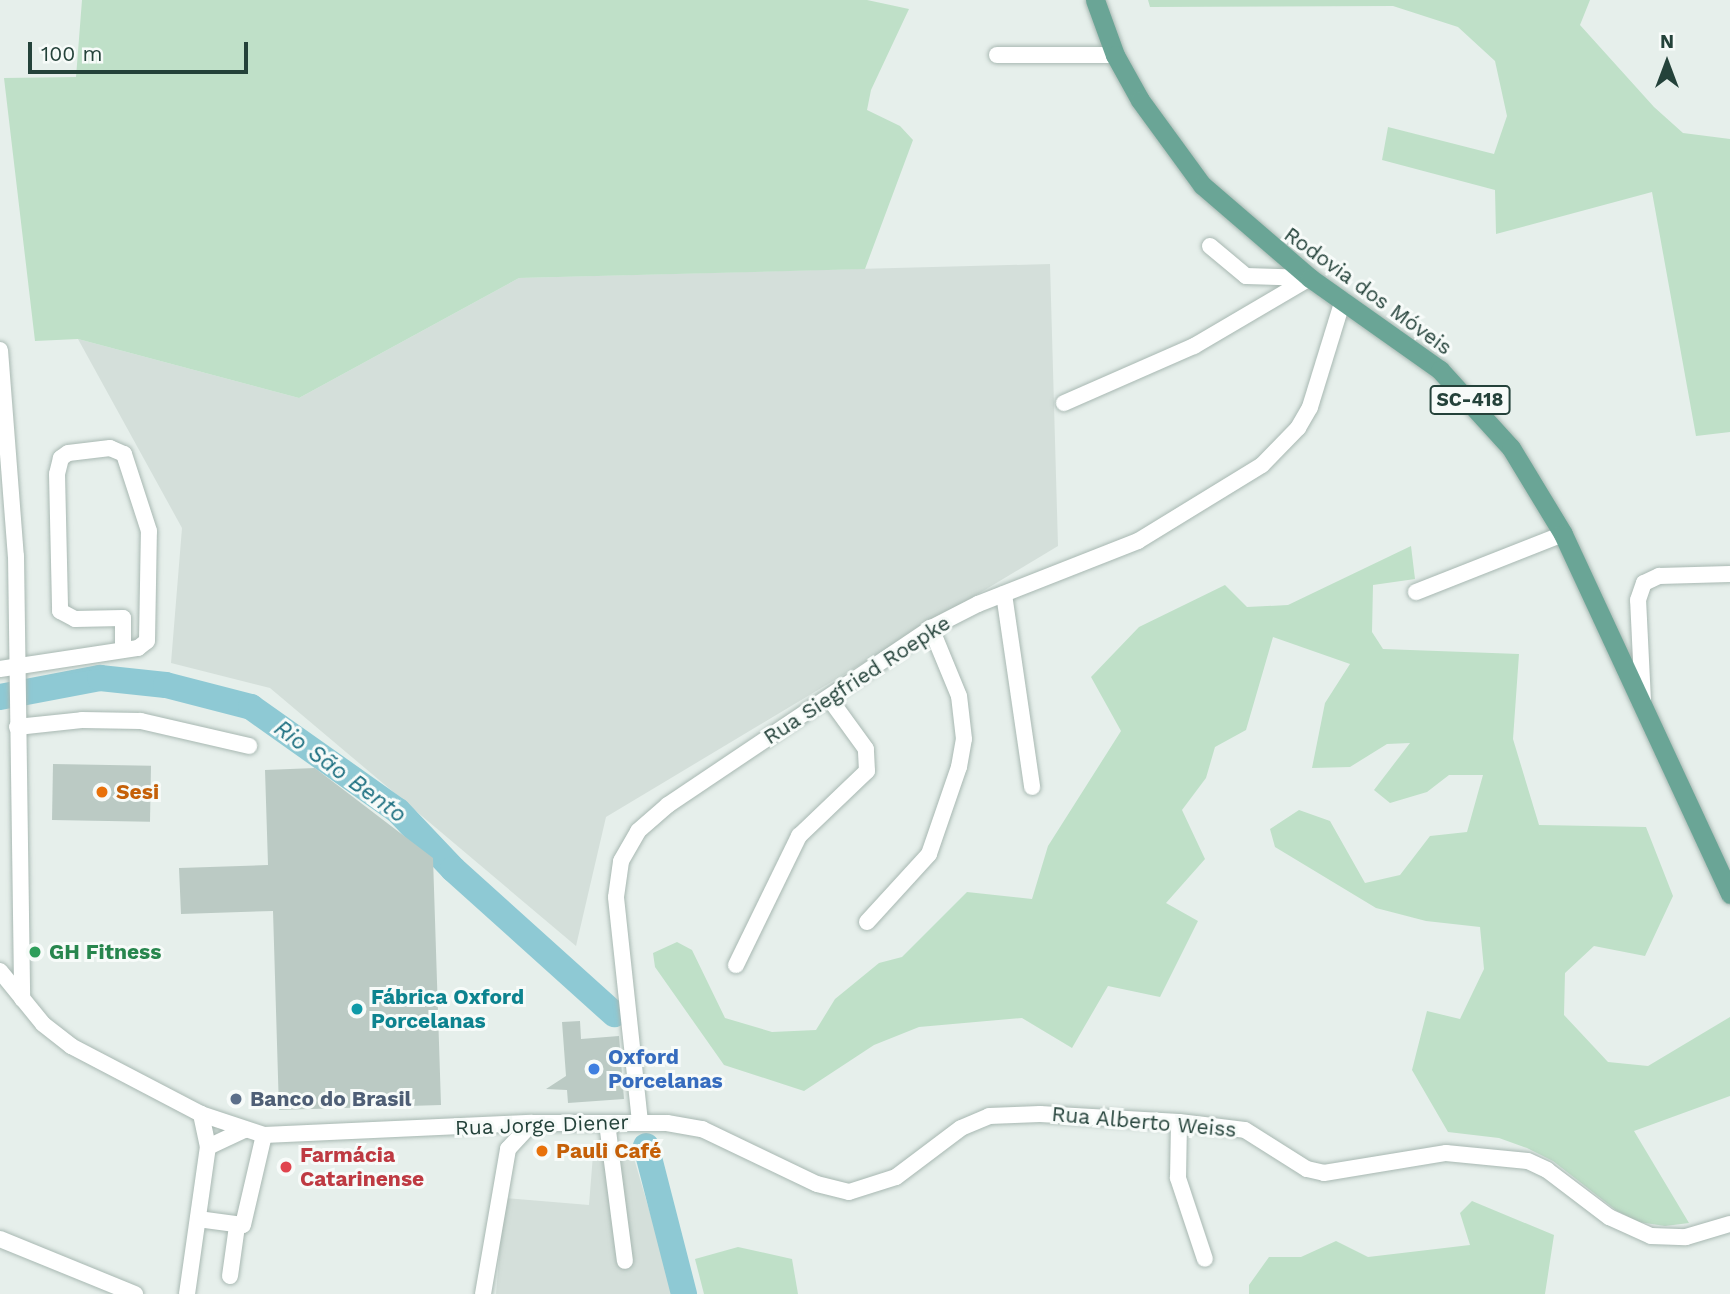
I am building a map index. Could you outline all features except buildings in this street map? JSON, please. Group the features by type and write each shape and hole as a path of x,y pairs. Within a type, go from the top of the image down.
{"main road":[{"name":"Rodovia dos Móveis","path":"1095,0 1115,55 1152,121 1195,177 1253,234 1310,278 1417,351 1465,395 1532,478 1563,534 1730,894"}],"street":[{"path":"997,55 1115,55"},
{"path":"1210,246 1246,276 1310,278"},
{"path":"1064,403 1194,346 1310,278"},
{"name":"Rua Siegfried Roepke","path":"640,1122 616,897 624,853 638,831 668,805 931,628 1004,594 1138,541 1262,465 1298,428 1310,407 1343,300"},
{"path":"0,350 8,556 17,671 22,999"},
{"path":"0,668 17,671 123,649 147,641 149,531 124,454 110,448 68,453 61,458 57,474 60,611 75,620 122,618 123,649"},
{"path":"1416,592 1563,534"},
{"path":"1644,710 1638,611 1644,583 1659,576 1730,574"},
{"path":"1004,594 1032,787"},
{"path":"867,922 929,855 960,768 964,726 960,696 931,628"},
{"path":"736,965 799,836 867,771 866,749 829,698"},
{"path":"17,720 128,720 249,746"},
{"name":"Rua Jorge Diener","path":"0,971 22,999 71,1046 201,1114 264,1135 532,1123 640,1122"},
{"path":"187,1294 208,1147 201,1114"},
{"name":"Rua Alberto Weiss","path":"640,1122 702,1129 817,1184 849,1192 881,1185 961,1128 989,1115 1040,1114 1179,1122 1245,1130 1307,1169 1324,1173 1446,1153 1528,1161 1609,1217 1651,1236 1686,1237 1730,1224"},
{"path":"1179,1122 1180,1189 1196,1223 1205,1259"},
{"path":"484,1294 508,1149 532,1123"},
{"path":"607,1123 625,1261"},
{"path":"488,1126 508,1149"},
{"path":"208,1147 244,1130"},
{"path":"198,1219 243,1225 264,1135"},
{"path":"230,1276 237,1226"},
{"path":"0,1239 135,1294"}],"shaded area":[{"name":"Fábrica Oxford Porcelanas","path":"1050,264 1058,546 606,817 576,946 270,688 171,663 182,528 78,339 299,398 519,278"},
{"name":"Oxford Porcelanas","path":"594,1142 630,1145 674,1294 496,1294 504,1198 589,1205"}],"green space":[{"path":"82,0 867,0 909,9 871,90 867,110 900,126 913,140 865,269 519,278 299,398 78,339 35,341 4,78 76,77"},
{"path":"1148,0 1590,0 1580,25 1654,107 1683,133 1730,139 1730,432 1696,436 1652,192 1496,234 1495,190 1382,160 1388,127 1494,154 1507,116 1495,61 1458,27 1393,6 1150,7"},
{"path":"1411,546 1415,579 1373,585 1372,632 1383,649 1519,654 1513,739 1539,825 1646,827 1673,896 1645,956 1594,946 1565,973 1564,1015 1608,1062 1648,1066 1730,1017 1730,1096 1634,1131 1689,1223 1665,1226 1639,1222 1617,1211 1553,1161 1527,1148 1499,1138 1448,1132 1412,1070 1427,1011 1460,1019 1484,969 1480,927 1426,921 1376,908 1275,847 1270,829 1299,810 1330,821 1365,883 1400,875 1430,836 1467,832 1483,775 1449,775 1427,792 1390,803 1374,790 1410,743 1387,744 1350,767 1312,768 1325,703 1350,664 1273,637 1246,730 1215,747 1206,778 1182,810 1205,859 1166,903 1198,921 1160,997 1108,986 1072,1048 1022,1018 919,1027 874,1045 804,1091 724,1065 655,967 653,953 677,942 692,950 725,1018 772,1032 816,1030 835,999 879,963 902,957 967,892 1032,899 1048,846 1121,731 1091,677 1139,627 1225,585 1247,607 1288,605"},
{"path":"1472,1201 1554,1235 1545,1294 1249,1294 1249,1285 1269,1257 1301,1257 1336,1241 1368,1257 1470,1245 1460,1213"},
{"path":"738,1247 792,1259 798,1294 704,1294 695,1259"}],"waterway":[{"name":"Rio São Bento","path":"0,697 100,678 166,685 251,707 398,811 453,869 614,1014"},
{"name":"Rio São Bento","path":"646,1146 684,1294"}],"place":[{"name":"Sesi","path":"102,792"},
{"name":"GH Fitness","path":"35,952"},
{"name":"Fábrica Oxford Porcelanas","path":"357,1009"},
{"name":"Oxford Porcelanas","path":"594,1069"},
{"name":"Banco do Brasil","path":"236,1099"},
{"name":"Pauli Café","path":"542,1151"},
{"name":"Farmácia Catarinense","path":"286,1167"}]}
